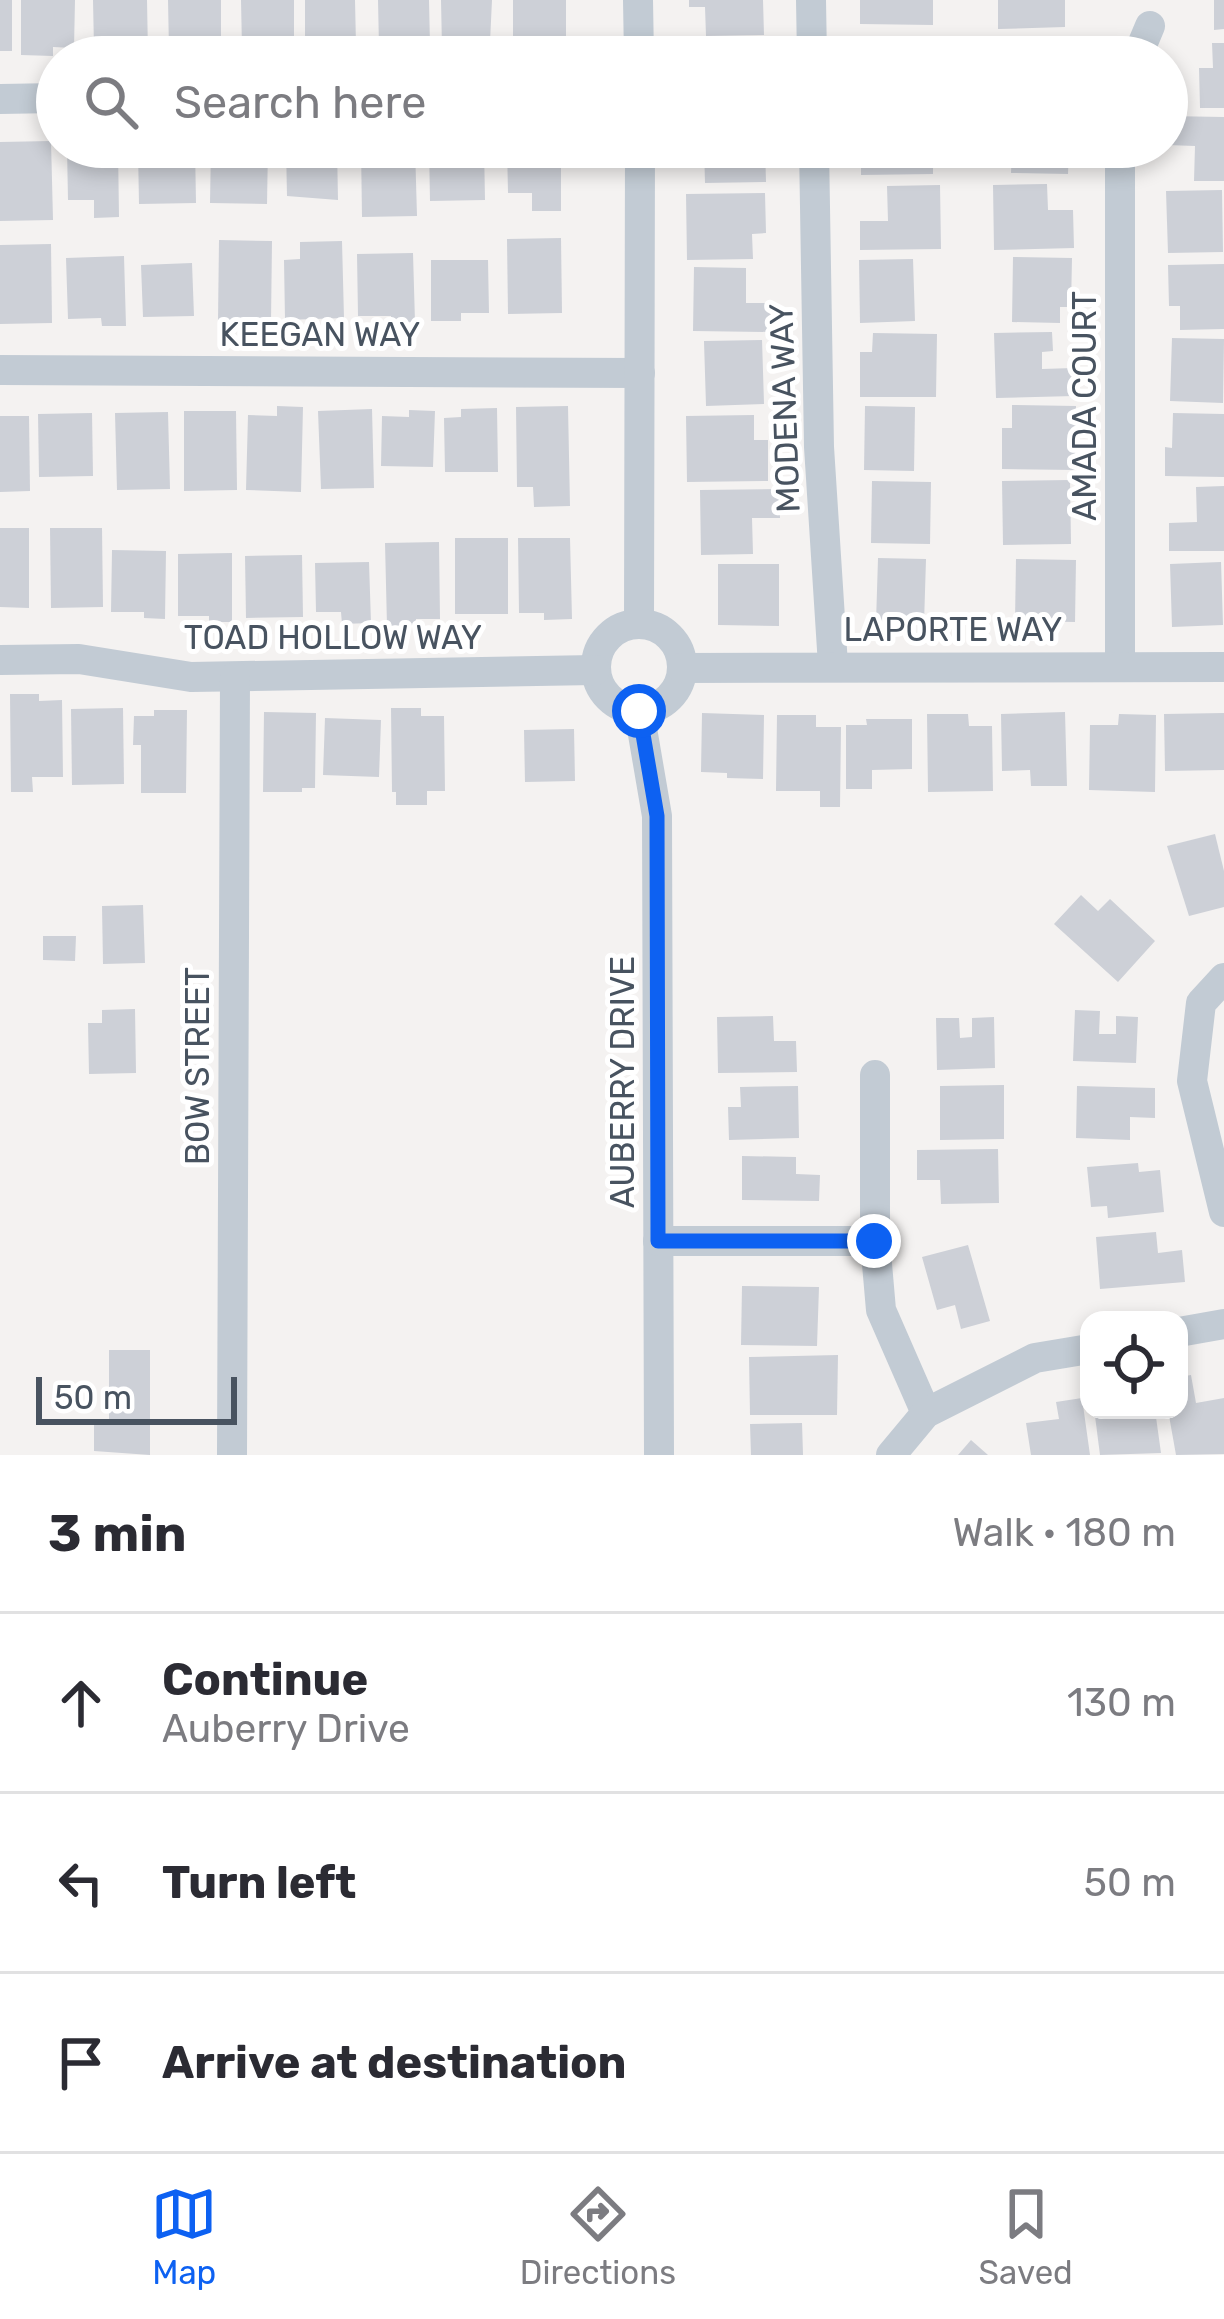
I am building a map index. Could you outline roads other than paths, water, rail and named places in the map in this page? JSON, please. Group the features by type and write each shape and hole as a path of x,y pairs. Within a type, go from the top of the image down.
{"street":[{"path":"638,0 639,36"},
{"path":"811,0 812,36"},
{"path":"1146,36 1150,26"},
{"path":"0,99 36,98"},
{"path":"639,624 640,168"},
{"name":"MODENA WAY","path":"814,168 818,447 833,665"},
{"name":"AMADA COURT","path":"1120,168 1120,665"},
{"name":"KEEGAN WAY","path":"0,370 640,373"},
{"path":"639,624 668,636 677,647 682,668 667,700 639,711 613,702 600,687 595,670 600,648 611,634 639,624"},
{"name":"TOAD HOLLOW WAY","path":"0,660 79,659 190,677 595,670"},
{"name":"LAPORTE WAY","path":"682,668 1224,667"},
{"name":"BOW STREET","path":"232,1455 235,677"},
{"name":"AUBERRY DRIVE","path":"639,711 657,816 659,1455"},
{"path":"1224,978 1202,1003 1192,1081 1224,1212"},
{"path":"874,1075 874,1241 880,1310 926,1413"},
{"path":"658,1241 874,1241"},
{"path":"1188,1330 1224,1324"},
{"path":"891,1455 926,1413 1035,1358 1080,1350"}]}
